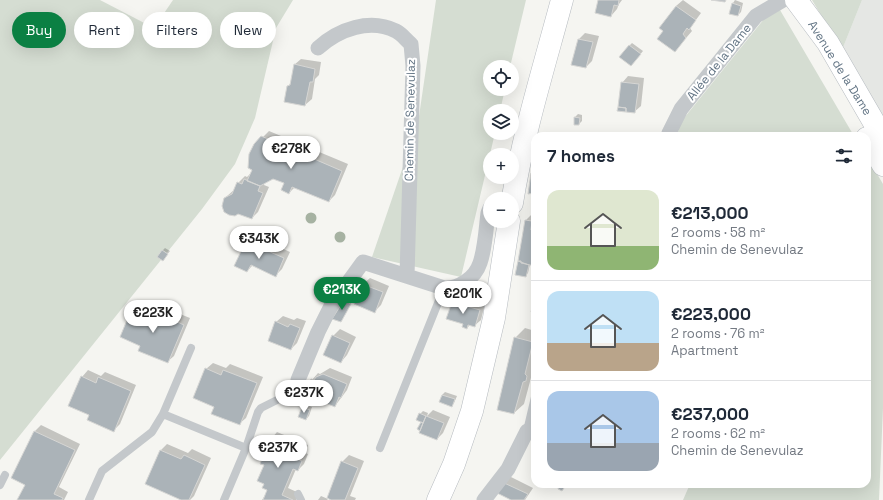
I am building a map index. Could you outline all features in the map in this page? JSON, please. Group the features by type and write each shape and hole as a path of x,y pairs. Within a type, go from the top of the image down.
{"main road":[{"path":"512,192 528,123 562,0"},
{"name":"Avenue de la Dame","path":"795,0 815,50 863,132"},
{"name":"Avenue de la Dame","path":"795,0 828,43 883,138"},
{"name":"Avenue de la Dame","path":"871,145 883,165"},
{"path":"438,500 466,432 494,318 508,228"},
{"path":"424,500 461,422 482,364"}],"street":[{"name":"Allée de la Dame","path":"669,132 681,109 756,16 783,0"},
{"name":"Chemin de Senevulaz","path":"318,48 326,40 352,28 374,25 397,32 411,44 413,66 407,276"},
{"path":"298,380 318,332 332,306 363,262 444,288 454,288 474,274 480,265 486,228"},
{"path":"484,500 508,468 531,430"}],"lane":[{"path":"380,448 444,288"},
{"path":"89,500 102,471 152,432 163,414 191,348"},
{"path":"224,500 246,448 258,412 261,408 287,395 298,380"},
{"path":"163,414 246,448"},
{"path":"0,485 5,475"}],"shaded area":[{"path":"0,0 100,0 123,12 74,12 74,48 134,48 134,18 142,22 142,48 212,48 212,12 165,12 173,0 293,0 276,28 276,12 220,12 220,48 271,48 255,118 235,164 202,209 0,460"},
{"path":"436,0 526,0 512,60 483,60 483,96 503,96 502,104 483,104 483,140 493,140 491,148 483,148 483,184 461,277 372,257 418,123"},
{"path":"812,0 862,0 842,50"},
{"path":"862,0 883,0 883,119 842,50"},
{"path":"780,10 852,132 678,132 680,123 764,19"},
{"path":"871,164 883,184 883,408 879,500 683,500 688,488 871,488"}],"building":[{"path":"598,0 619,0 618,6 614,5 611,17 595,13"},
{"path":"711,0 726,0 725,2"},
{"path":"732,3 741,6 738,16 729,14"},
{"path":"676,6 696,20 689,30 687,28 683,34 686,38 675,52 657,39 663,31 659,28"},
{"path":"578,39 593,42 586,68 571,65"},
{"path":"629,45 641,54 631,66 619,57"},
{"path":"294,64 315,69 313,82 310,82 305,106 284,102 287,86 290,85"},
{"path":"621,82 639,84 635,113 626,112 626,108 618,107"},
{"path":"618,107 626,108 626,112 617,111"},
{"path":"574,117 580,118 579,125 574,125"},
{"path":"261,136 342,171 329,202 292,187 289,194 281,190 284,183 273,179 260,186 247,181 252,170 248,168 249,154 254,144"},
{"path":"531,173 531,194 528,194"},
{"path":"244,179 260,186 258,191 263,193 252,219 238,214 235,216 229,215 224,212 222,206 224,198 232,194 237,182 242,184"},
{"path":"525,220 531,221 531,265 518,261"},
{"path":"245,243 258,248 259,247 284,258 276,277 251,265 247,272 234,266"},
{"path":"162,250 168,254 163,261 157,257"},
{"path":"518,261 529,265 526,277 515,275"},
{"path":"362,284 383,292 375,313 354,304"},
{"path":"344,300 351,304 341,322 332,319"},
{"path":"452,302 480,310 475,327 468,325 467,329 462,327 463,324 446,319"},
{"path":"132,308 150,316 153,311 184,325 168,363 138,351 140,346 120,337"},
{"path":"275,321 288,327 290,324 300,328 291,350 268,341"},
{"path":"332,335 350,343 341,363 323,355"},
{"path":"514,337 531,341 531,350 525,374 527,376 526,381 523,382 514,414 497,410"},
{"path":"205,368 221,375 223,370 257,383 240,425 211,414 214,407 193,398"},
{"path":"323,374 347,384 335,407 307,398 313,384 309,383 311,379 314,380 316,377"},
{"path":"81,376 96,383 98,377 131,391 114,432 87,420 89,415 68,406"},
{"path":"442,395 455,399 452,407 439,402"},
{"path":"302,407 310,410 306,420 298,417"},
{"path":"419,413 426,416 423,423 416,420"},
{"path":"426,416 444,423 437,440 419,433"},
{"path":"421,422 423,423 420,431 417,429"},
{"path":"34,431 75,450 54,494 63,498 62,500 17,500 25,485 11,478"},
{"path":"270,438 303,451 299,460 302,461 298,471 293,469 282,495 293,500 263,500 267,490 262,488 264,484 257,481 264,465 260,464"},
{"path":"160,450 181,459 184,455 205,465 189,500 181,500 145,484"},
{"path":"341,461 358,468 345,500 331,500 327,498"},
{"path":"502,482 528,494 524,500 511,500 495,492"},
{"path":"558,488 564,488 562,491"}]}
